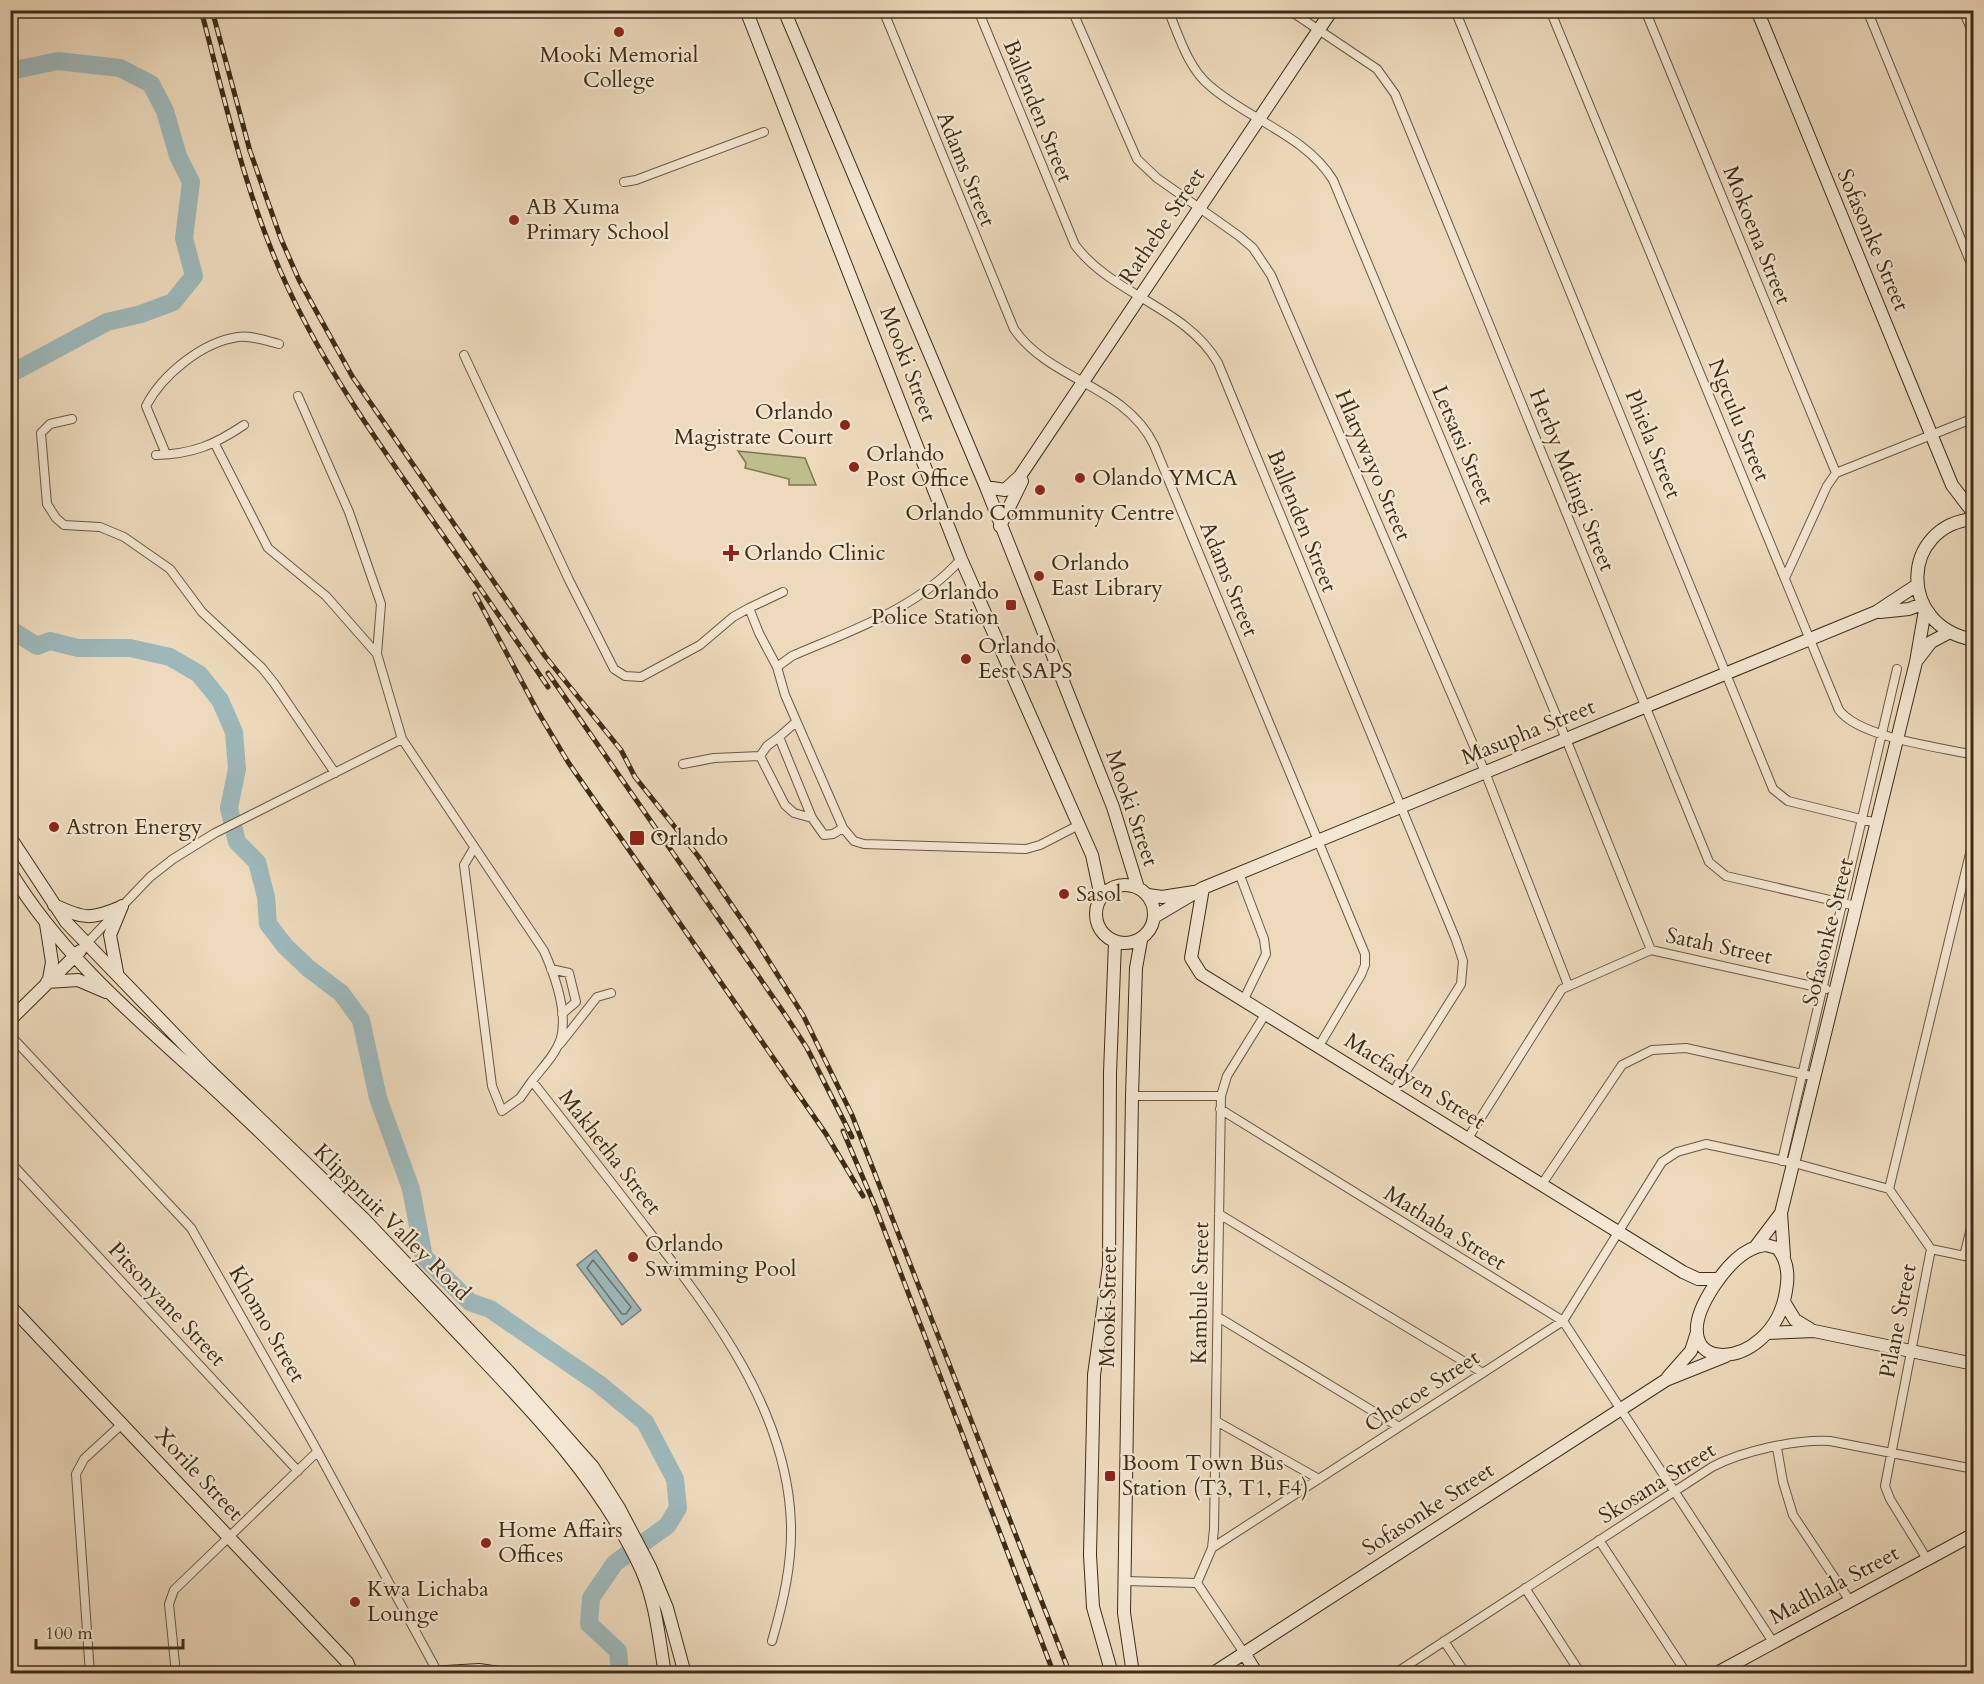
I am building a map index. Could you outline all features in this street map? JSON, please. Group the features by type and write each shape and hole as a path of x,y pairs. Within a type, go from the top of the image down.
{"main road":[{"name":"Mooki Street","path":"746,10 961,559 1092,855 1101,897"},
{"name":"Mooki Street","path":"784,10 986,488 1113,807 1143,891"},
{"name":"Rathebe Street","path":"986,488 1005,490 1016,482 1332,10"},
{"name":"Sofasonke Street","path":"1757,10 1952,486 1974,516 1956,522 1939,533 1926,548 1918,566 1917,585 1924,607 1934,622 1948,633 1974,640"},
{"name":"Rathebe Street","path":"1000,526 1027,466"},
{"name":"Sofasonke Street","path":"1952,486 1956,522"},
{"name":"Masupha Street","path":"1154,917 1195,893 1239,873 1876,612 1917,585"},
{"name":"Masupha Street","path":"1876,612 1924,607"},
{"name":"Sofasonke Street","path":"1212,1674 1666,1380 1743,1351 1767,1333 1784,1302 1788,1275 1784,1259 1781,1213 1788,1162 1808,1075 1835,992 1898,737 1916,662 1924,607"},
{"name":"Sofasonke Street","path":"1916,662 1931,642 1948,633"},
{"name":"Klipspruit Valley Road","path":"10,837 51,903 86,944 205,1066 363,1218 579,1450 615,1510 667,1608 685,1674"},
{"name":"Klipspruit Valley Road","path":"10,871 45,921 75,955 115,997 381,1251 549,1431 615,1510"},
{"path":"1128,885 1143,891 1153,903 1154,917 1141,940 1127,944 1110,940 1096,922 1096,912 1101,897 1115,886 1128,885"},
{"name":"Masupha Street","path":"1143,891 1162,897 1195,893"},
{"path":"1138,954 1160,921 1195,893"},
{"name":"Macfadyen Street","path":"1195,893 1191,958 1201,974 1683,1272 1698,1279 1719,1279"},
{"path":"51,903 85,918 99,916 122,906"},
{"path":"117,975 110,935 122,906"},
{"path":"45,921 52,949 48,980"},
{"name":"Mooki Street","path":"1110,940 1112,1011 1109,1266 1094,1376 1090,1555 1093,1607 1112,1674"},
{"name":"Mooki Street","path":"1133,1674 1124,1613 1132,1096 1138,954 1141,940"},
{"path":"10,1020 86,944"},
{"path":"48,980 78,980 115,997"},
{"name":"Sofasonke Street","path":"1666,1380 1690,1351 1702,1309 1719,1279 1734,1261 1756,1246 1772,1228 1781,1213"},
{"path":"1756,1246 1772,1245 1784,1259"},
{"name":"Macfadyen Street","path":"1683,1272 1699,1290 1702,1309"},
{"path":"1784,1302 1795,1320 1814,1331"},
{"name":"Xorile Street","path":"10,1305 347,1662 352,1674"},
{"path":"1767,1333 1814,1331 1974,1364"},
{"path":"1697,1332 1703,1347 1710,1353 1726,1356"},
{"name":"Madhlala Street","path":"1715,1674 1974,1534"},
{"name":"Klipspruit Valley Road","path":"646,1569 665,1674"},
{"path":"667,1608 679,1630 692,1674"},
{"path":"1244,1653 1257,1674"},
{"path":"1130,1661 1143,1674"},
{"path":"412,1674 479,1670 505,1673"}],"street":[{"name":"Adams Street","path":"883,10 1007,316 1032,351 1126,408 1146,429 1361,942 1365,965 1319,1046"},
{"name":"Ballenden Street","path":"978,10 1075,245 1093,267 1141,296 1202,340 1218,363 1456,940 1463,961 1464,977 1393,1092"},
{"name":"Hlatywayo Street","path":"1072,10 1137,159 1156,178 1253,248 1271,274 1485,772 1568,985"},
{"name":"Letsatsi Street","path":"1168,10 1192,65 1202,78 1210,86 1309,151 1325,167 1333,180 1566,739 1651,950"},
{"name":"Herby Mdingi Street","path":"1289,10 1377,69 1395,94 1706,858 1713,867 1726,876 1856,906"},
{"name":"Phiela Street","path":"1455,10 1777,795 1788,801 1876,823"},
{"name":"Ngculu Street","path":"1550,10 1785,578 1829,690 1845,717 1880,733 1974,755"},
{"name":"Mokoena Street","path":"1645,10 1836,474"},
{"path":"1867,10 1974,272"},
{"path":"1963,10 1974,36"},
{"path":"624,182 636,180 764,132"},
{"path":"166,454 146,406 166,378 198,354 238,336 279,344"},
{"path":"464,355 569,580 614,669 625,676 641,677 700,645 733,617 783,592"},
{"path":"298,396 352,522 381,604 377,654"},
{"path":"1785,578 1827,486 1836,474 1974,418"},
{"path":"72,419 50,424 41,433 47,504 51,512 64,525 100,528 124,537 170,569 202,612 268,675 336,773"},
{"path":"156,454 215,444 244,425"},
{"path":"215,444 268,548 326,596 377,654"},
{"path":"777,667 792,656 900,608 948,573 961,559"},
{"path":"948,573 968,574"},
{"path":"749,608 777,667 796,722 843,828 854,841 864,844 1011,850 1040,845 1079,825"},
{"name":"Makhetha Street","path":"377,654 402,739 544,951 551,969 562,1014 561,1039 554,1053 532,1081 706,1307 751,1382 768,1419 782,1463 791,1524 783,1603 772,1641"},
{"path":"1542,1184 1614,1073 1639,1055 1666,1048 1686,1048 1808,1075 1821,988 1896,669"},
{"path":"760,756 767,746 796,722"},
{"path":"779,737 812,818 824,835 829,836 843,828"},
{"path":"86,944 150,877 215,833 402,739"},
{"path":"683,764 714,758 760,756"},
{"path":"760,756 785,805 794,813 812,818"},
{"path":"1788,1162 1889,1189 1974,837"},
{"path":"474,848 467,856 464,865 492,1086 502,1112 520,1098 532,1081"},
{"path":"1239,873 1264,939 1266,954 1244,999"},
{"name":"Satah Street","path":"1468,1138 1557,994 1568,985 1651,950 1835,992"},
{"path":"551,969 569,973 576,1002 562,1014"},
{"path":"554,1053 597,997 611,993"},
{"name":"Kambule Street","path":"1197,1583 1212,1548 1221,1096 1227,1076 1266,1013"},
{"name":"Khomo Street","path":"10,1035 191,1228 437,1671"},
{"path":"1132,1096 1221,1096"},
{"name":"Mathaba Street","path":"1220,1109 1563,1321 1773,1642"},
{"name":"Chocoe Street","path":"1212,1548 1563,1321 1662,1162 1677,1152 1706,1144 1788,1162"},
{"name":"Pitsonyane Street","path":"10,1162 297,1471"},
{"name":"Pilane Street","path":"1889,1189 1931,1249 1885,1476 1887,1493 1927,1559"},
{"path":"1219,1214 1483,1373"},
{"path":"1964,1256 1974,1216"},
{"path":"1931,1249 1974,1258"},
{"path":"1218,1317 1400,1427"},
{"path":"1216,1421 1319,1479"},
{"path":"90,1674 76,1474 84,1458 123,1424"},
{"name":"Skosana Street","path":"1394,1674 1723,1461 1821,1440 1846,1442 1974,1469"},
{"path":"1777,1448 1783,1482 1793,1515 1850,1601"},
{"path":"176,1674 170,1596 183,1580 317,1452"},
{"path":"1599,1540 1687,1674"},
{"path":"1125,1581 1197,1583 1244,1653"},
{"path":"1525,1588 1581,1674"},
{"path":"1444,1641 1466,1674"}],"green space":[{"path":"738,451 805,458 816,485 789,485 789,479 745,468 746,463"}],"water":[{"path":"596,1250 641,1310 622,1325 577,1265"}],"waterway":[{"path":"10,71 58,61 120,68 151,84 165,111 178,156 191,182 184,238 194,276 173,302 141,314 107,322 10,374"},
{"path":"10,629 37,646 50,641 78,648 130,648 170,657 199,674 220,700 234,732 237,769 229,808 237,842 257,862 266,897 268,924 285,946 308,968 341,993 361,1020 378,1098 411,1189 424,1257 470,1302 490,1309 599,1384 645,1422 675,1479 678,1508 667,1526 615,1563 591,1598 589,1624 618,1651 620,1674"}],"railway":[{"path":"201,10 228,116 260,220 302,317 333,372 367,425 548,687"},
{"path":"212,10 250,151 281,239 299,280 352,376 545,656 621,750 635,777 698,856 753,936 803,1015 852,1115 1070,1674"},
{"path":"475,594 538,712 568,762 826,1134 863,1196"},
{"path":"548,673 807,1048 852,1137"},
{"path":"843,1131 875,1206 1054,1674"}],"place":[{"name":"Mooki Memorial College","path":"619,32"},
{"name":"AB Xuma Primary School","path":"514,220"},
{"name":"Orlando Magistrate Court","path":"845,425"},
{"name":"Orlando Post Office","path":"854,467"},
{"name":"Olando YMCA","path":"1080,478"},
{"name":"Orlando Community Centre","path":"1040,490"},
{"name":"Orlando Clinic","path":"731,553"},
{"name":"Orlando East Library","path":"1039,576"},
{"name":"Orlando Police Station","path":"1011,605"},
{"name":"Orlando Eest SAPS","path":"966,659"},
{"name":"Astron Energy","path":"54,827"},
{"name":"Orlando","path":"637,838"},
{"name":"Sasol","path":"1064,894"},
{"name":"Orlando Swimming Pool","path":"633,1257"},
{"name":"Boom Town Bus Station (T3, T1, F4)","path":"1110,1476"},
{"name":"Home Affairs Offices","path":"486,1543"},
{"name":"Kwa Lichaba Lounge","path":"355,1602"}]}
